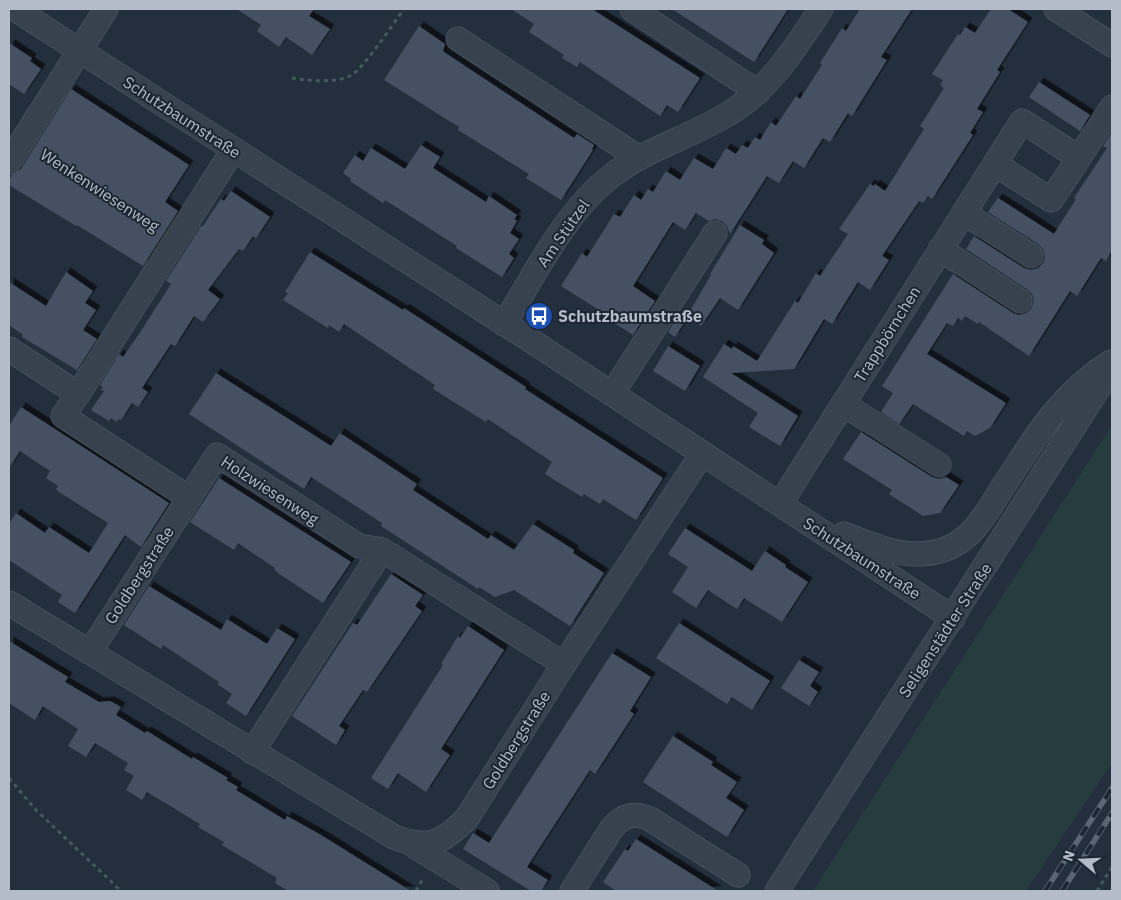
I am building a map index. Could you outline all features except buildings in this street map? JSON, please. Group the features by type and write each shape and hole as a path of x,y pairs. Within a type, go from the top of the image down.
{"street":[{"name":"Schutzbaumstraße","path":"15,9 79,50 219,130 233,150 612,394 953,618"},
{"name":"Wenkenwiesenweg","path":"14,151 106,9"},
{"path":"632,9 758,92"},
{"name":"Am Stützel","path":"504,324 559,235 582,203 610,177 639,158 726,116 758,92 791,55 821,9"},
{"path":"1056,9 1112,45"},
{"path":"458,39 639,158"},
{"path":"995,164 1052,200 1112,108"},
{"name":"Trappbörnchen","path":"786,508 843,404 1022,121 1079,158"},
{"name":"Wenkenwiesenweg","path":"78,394 233,150"},
{"path":"964,213 1031,256"},
{"path":"612,394 715,233"},
{"path":"940,250 1020,301"},
{"path":"9,349 78,394 63,416 188,498"},
{"path":"786,508 864,542 896,553 919,554 952,547 965,538 979,524 1059,406 1084,380 1112,361"},
{"name":"Seligenstädter Straße","path":"777,891 1112,367"},
{"path":"843,404 939,465"},
{"name":"Goldbergstraße","path":"9,603 252,752 394,836 408,842 432,842 443,839 467,818 564,664 702,454"},
{"name":"Holzwiesenweg","path":"188,498 217,455 359,546 382,550 564,664"},
{"name":"Goldbergstraße","path":"90,652 188,498"},
{"path":"252,752 382,550"},
{"path":"572,891 612,828 619,820 632,815 650,819 738,875"},
{"path":"408,842 488,891"}],"path":[{"path":"292,78 310,81 350,76 365,62 404,9"},
{"name":"Wenkenwiesenweg","path":"14,151 176,240"},
{"path":"9,778 36,810 122,891"},
{"path":"1097,891 1112,867"}],"green space":[{"path":"1112,425 1112,763 1026,891 813,891"}],"railway":[{"path":"1045,891 1112,788"},
{"path":"1062,891 1112,813"}],"place":[{"name":"Schutzbaumstraße","path":"539,316"}]}
